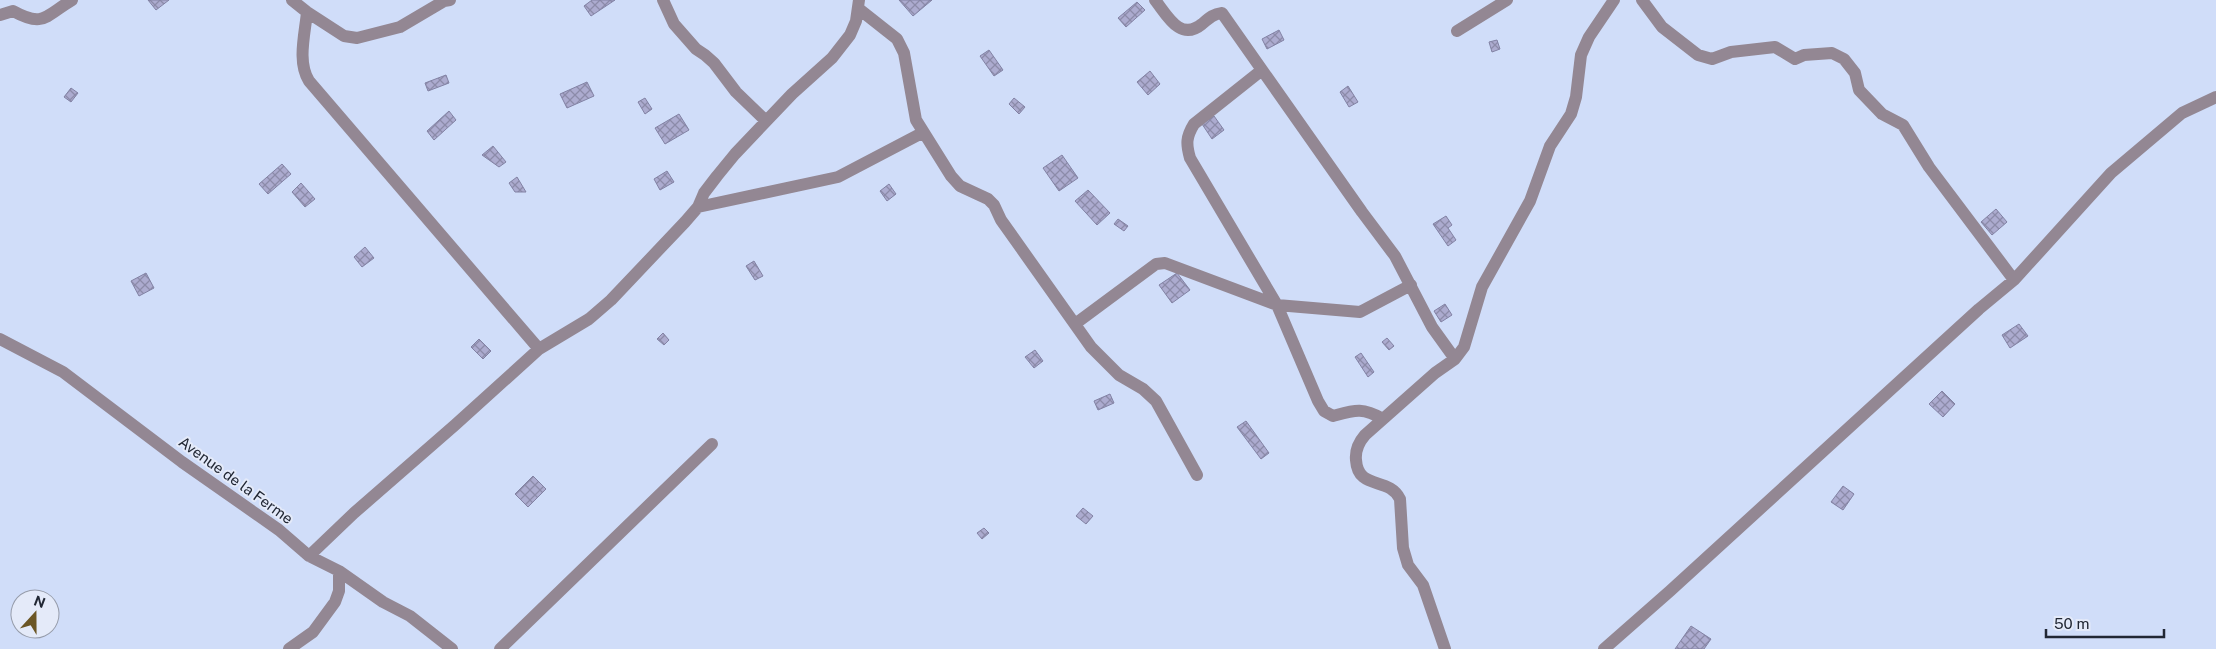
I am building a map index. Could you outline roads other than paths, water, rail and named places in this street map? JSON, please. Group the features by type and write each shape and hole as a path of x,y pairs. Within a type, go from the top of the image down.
{"street":[{"path":"292,0 306,12 344,36 357,38 400,27 437,4 450,0"},
{"path":"663,0 674,24 696,49 714,63 736,92 766,121"},
{"path":"1155,0 1176,28 1187,31 1197,28 1214,14 1222,12 1395,256 1432,327 1455,359"},
{"path":"1457,31 1507,0"},
{"path":"1445,649 1423,585 1408,566 1403,548 1400,499 1391,488 1362,478 1357,471 1358,443 1435,373 1455,359 1464,347 1482,287 1530,201 1550,146 1571,114 1576,97 1581,55 1589,37 1614,0"},
{"path":"1642,0 1662,27 1698,55 1712,59 1732,52 1775,47 1795,59 1804,55 1832,53 1844,59 1855,73 1858,90 1882,114 1904,125 1929,168 2014,280"},
{"path":"0,15 13,11 27,19 39,20 64,2"},
{"path":"309,556 354,513 455,426 539,349 589,319 611,300 686,222 698,207 704,193 717,176 766,121 792,94 832,58 850,35 859,5 897,39 904,53 916,120 922,133 951,176 960,186 988,199 994,205 1001,220 1092,347 1119,375 1143,389 1156,401 1197,475"},
{"path":"306,12 302,60 304,73 308,81 539,349"},
{"path":"1262,70 1194,124 1188,133 1186,143 1190,158 1277,305 1324,411 1333,416 1356,410 1368,410 1383,419"},
{"path":"1604,649 1979,309 2014,280 2111,173 2182,113 2216,97"},
{"path":"698,207 838,177 922,133"},
{"path":"1075,324 1156,264 1165,263 1277,305 1360,312 1411,286"},
{"name":"Avenue de la Ferme","path":"0,340 63,372 182,462 279,530 309,556 338,571 383,602 414,619 452,649"},
{"path":"500,649 712,444"},
{"path":"289,649 313,632 335,602 339,592 338,571"}]}
